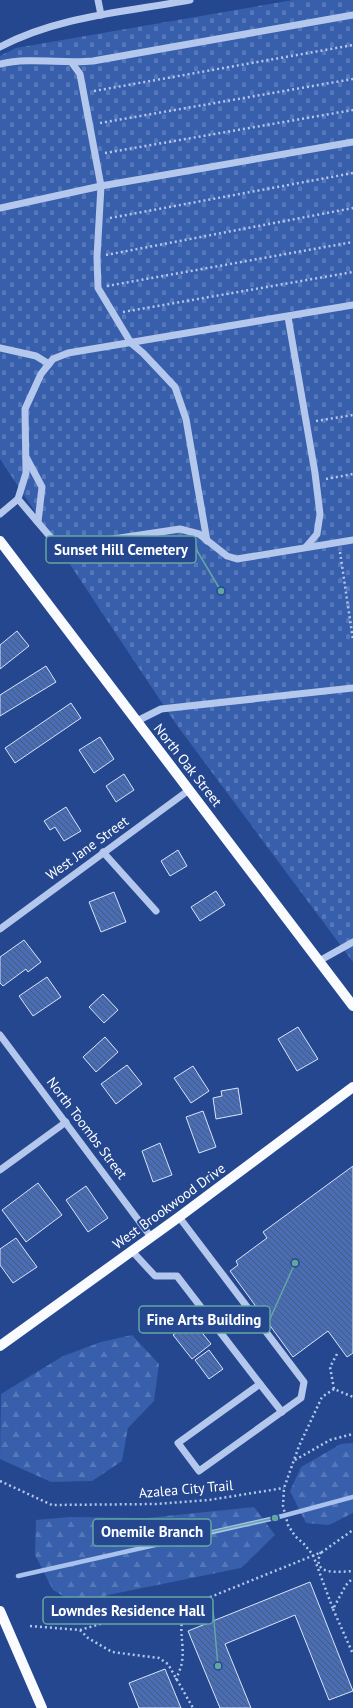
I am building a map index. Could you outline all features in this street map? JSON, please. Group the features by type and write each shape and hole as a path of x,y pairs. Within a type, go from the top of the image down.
{"main road":[{"name":"North Oak Street","path":"0,541 353,1006"},
{"name":"West Brookwood Drive","path":"0,1346 179,1217 353,1087"},
{"path":"0,1611 42,1708"}],"street":[{"path":"98,0 101,15"},
{"path":"0,47 16,39 64,22 190,0"},
{"path":"0,64 29,60 72,63 353,15"},
{"path":"72,63 80,74 101,186 97,257 98,288 131,343 143,353 175,387 186,419 207,541"},
{"path":"0,208 101,186 353,142"},
{"path":"0,514 18,498 26,473 25,409 41,374 53,359 68,353 353,305"},
{"path":"288,317 316,481 320,514 317,534 306,547"},
{"path":"0,348 36,356 49,364"},
{"path":"26,457 42,487 38,522"},
{"path":"18,498 52,539 60,543 73,545 180,529 199,534 227,556 237,559 353,540"},
{"path":"137,721 160,709 353,688"},
{"name":"West Jane Street","path":"0,929 103,852 190,790"},
{"path":"103,852 156,911"},
{"path":"319,961 353,942"},
{"name":"North Toombs Street","path":"0,1034 151,1237"},
{"path":"0,1169 66,1122"},
{"path":"179,1217 304,1382 301,1398 199,1471 178,1443 260,1384"},
{"path":"132,1251 155,1276 177,1276 282,1412"}],"path":[{"path":"84,93 353,45"},
{"path":"90,125 353,79"},
{"path":"95,155 353,110"},
{"path":"99,220 353,173"},
{"path":"97,257 353,208"},
{"path":"98,288 353,242"},
{"path":"113,314 353,272"},
{"path":"306,422 353,415"},
{"path":"316,481 353,474"},
{"path":"339,542 353,640"},
{"path":"334,1389 330,1367 337,1354"},
{"path":"334,1389 353,1397"},
{"path":"334,1389 322,1396 294,1460 284,1488 283,1506 288,1525 295,1536 304,1544 313,1556 333,1609 353,1654"},
{"path":"294,1460 330,1440 353,1434"},
{"name":"Azalea City Trail","path":"0,1482 52,1505 156,1504 194,1501 284,1488"},
{"path":"30,1626 80,1630 131,1615 166,1613 188,1606 313,1556 322,1552 353,1530"},
{"path":"322,1552 319,1558 320,1566 323,1570 329,1572 353,1571"},
{"path":"333,1609 346,1585 353,1578"},
{"path":"176,1680 182,1664 180,1633 182,1616 188,1606"},
{"path":"80,1630 88,1638 112,1652 122,1655 159,1658 168,1664 193,1708"}],"green space":[{"path":"293,0 353,0 353,962 176,724 0,459 0,56 16,48"},
{"path":"132,1335 159,1364 154,1401 128,1428 122,1461 92,1481 51,1482 0,1459 1,1394 63,1356 101,1342"},
{"path":"353,1443 353,1513 329,1525 306,1523 290,1491 301,1467 341,1444"},
{"path":"254,1507 275,1535 241,1568 108,1595 82,1607 53,1590 35,1555 36,1520 69,1517 147,1518"}],"building":[{"path":"17,631 29,646 0,669 0,645"},
{"path":"46,666 56,682 0,716 0,695"},
{"path":"71,703 81,718 15,763 5,748"},
{"path":"100,737 114,759 94,773 79,750"},
{"path":"124,774 134,790 116,802 106,786"},
{"path":"66,807 81,831 64,841 55,827 50,830 44,821"},
{"path":"178,850 187,866 170,876 161,861"},
{"path":"216,891 225,905 200,921 191,907"},
{"path":"114,892 126,922 101,932 89,902"},
{"path":"24,940 41,962 28,972 26,969 3,986 0,983 0,957"},
{"path":"47,977 61,997 33,1016 19,996"},
{"path":"103,994 118,1010 104,1023 89,1007"},
{"path":"298,1027 318,1059 297,1071 278,1039"},
{"path":"105,1037 118,1052 96,1072 83,1057"},
{"path":"127,1065 142,1084 116,1104 101,1084"},
{"path":"193,1066 209,1091 191,1103 174,1078"},
{"path":"238,1088 242,1114 216,1119 213,1098 222,1096 221,1091"},
{"path":"203,1111 216,1147 199,1153 186,1117"},
{"path":"160,1143 172,1175 153,1182 142,1151"},
{"path":"353,1166 353,1353 347,1357 328,1331 293,1357 230,1271 238,1265 236,1261 267,1238 263,1232"},
{"path":"38,1183 62,1215 26,1242 2,1210"},
{"path":"86,1186 108,1218 88,1232 66,1200"},
{"path":"16,1238 37,1267 13,1283 0,1265 0,1249"},
{"path":"192,1320 211,1344 192,1359 173,1335"},
{"path":"209,1350 223,1369 209,1379 195,1360"},
{"path":"310,1582 353,1691 329,1700 295,1615 225,1644 251,1708 220,1708 188,1631"},
{"path":"165,1669 181,1708 139,1708 129,1683"}],"waterway":[{"path":"18,1576 275,1518 353,1497"}],"place":[{"name":"Sunset Hill Cemetery","path":"221,591"},
{"name":"Fine Arts Building","path":"295,1263"},
{"name":"Onemile Branch","path":"275,1518"},
{"name":"Lowndes Residence Hall","path":"218,1666"}]}
